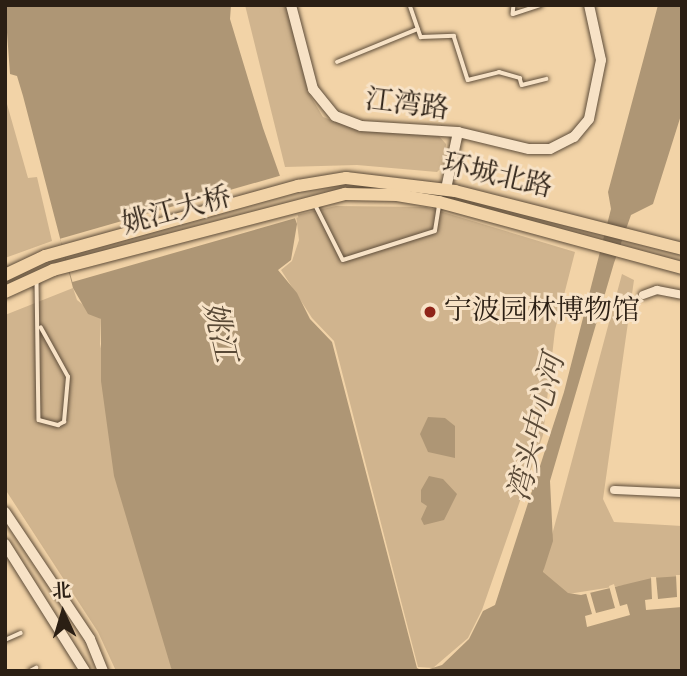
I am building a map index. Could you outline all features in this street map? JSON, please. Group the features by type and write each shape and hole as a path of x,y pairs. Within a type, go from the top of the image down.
{"main road":[{"name":"环城北路","path":"298,186 366,179 446,189 682,249"},
{"name":"姚江大桥","path":"35,261 298,186"},
{"name":"环城北路","path":"314,201 377,194 439,202 682,268"},
{"name":"姚江大桥","path":"37,277 53,270 314,201"},
{"path":"5,268 35,261"},
{"path":"5,275 35,261"},
{"path":"5,292 37,277"}],"street":[{"name":"江湾路","path":"291,5 313,89 335,116 361,126 458,132 446,189"},
{"path":"458,132 529,149 550,149 574,137 589,119 601,60 589,5"},
{"path":"643,295 657,290 682,295"},
{"path":"614,490 682,493"},
{"path":"5,512 90,639 103,671"},
{"path":"5,544 85,671"}],"lane":[{"path":"411,5 421,37 454,36 468,80 499,72 520,78 522,85 546,79"},
{"path":"514,5 513,14 541,5"},
{"path":"337,62 418,29"},
{"path":"314,201 342,260 435,231 439,202"},
{"path":"35,261 41,328 40,420 45,425 58,425 64,422 68,377 41,328"},
{"path":"5,640 22,633"},
{"path":"30,671 36,668"}],"shaded area":[{"path":"245,5 286,5 308,92 323,117 362,131 439,136 446,144 444,165 437,172 357,165 285,167"},
{"path":"5,97 28,178 37,177 52,241 5,258"},
{"path":"336,206 426,207 575,252 555,330 543,435 482,610 468,638 433,668 418,667 334,341 312,318 281,270 292,261 299,240 296,215"},
{"path":"622,274 634,280 603,499 614,522 682,526 682,576 568,594 543,573 545,561"},
{"path":"73,288 77,300 101,319 100,344 172,671 116,671 98,632 5,489 5,315"}],"water":[{"name":"姚江","path":"5,5 231,5 230,19 263,128 297,224 291,260 278,270 297,293 310,319 332,342 417,668 423,671 172,671 114,476 101,381 101,319 88,314 73,288 23,96 17,76 10,74"},
{"path":"658,5 682,5 682,112 653,204 631,215 614,263 550,481 553,541 543,572 568,593 581,595 652,578 682,576 682,671 423,671 442,665 469,639 483,611 495,605 564,392 611,209 608,192"},
{"path":"428,417 445,418 455,426 455,458 428,452 420,434"},
{"path":"429,476 443,479 457,494 444,520 424,525 421,519 427,506 421,502 421,490"}],"pier":[{"path":"286,174 298,217 73,282 60,239"},
{"path":"676,575 681,575 682,607 646,610 645,600 652,599 651,577 656,577 658,599 677,597"},
{"path":"614,584 620,606 627,604 630,615 587,627 585,616 592,614 586,593 590,592 596,613 615,608 609,586"}],"place":[{"name":"宁波园林博物馆","path":"430,312"}],"water label":[{"name":"湾头中心河","path":"538,428"}]}
